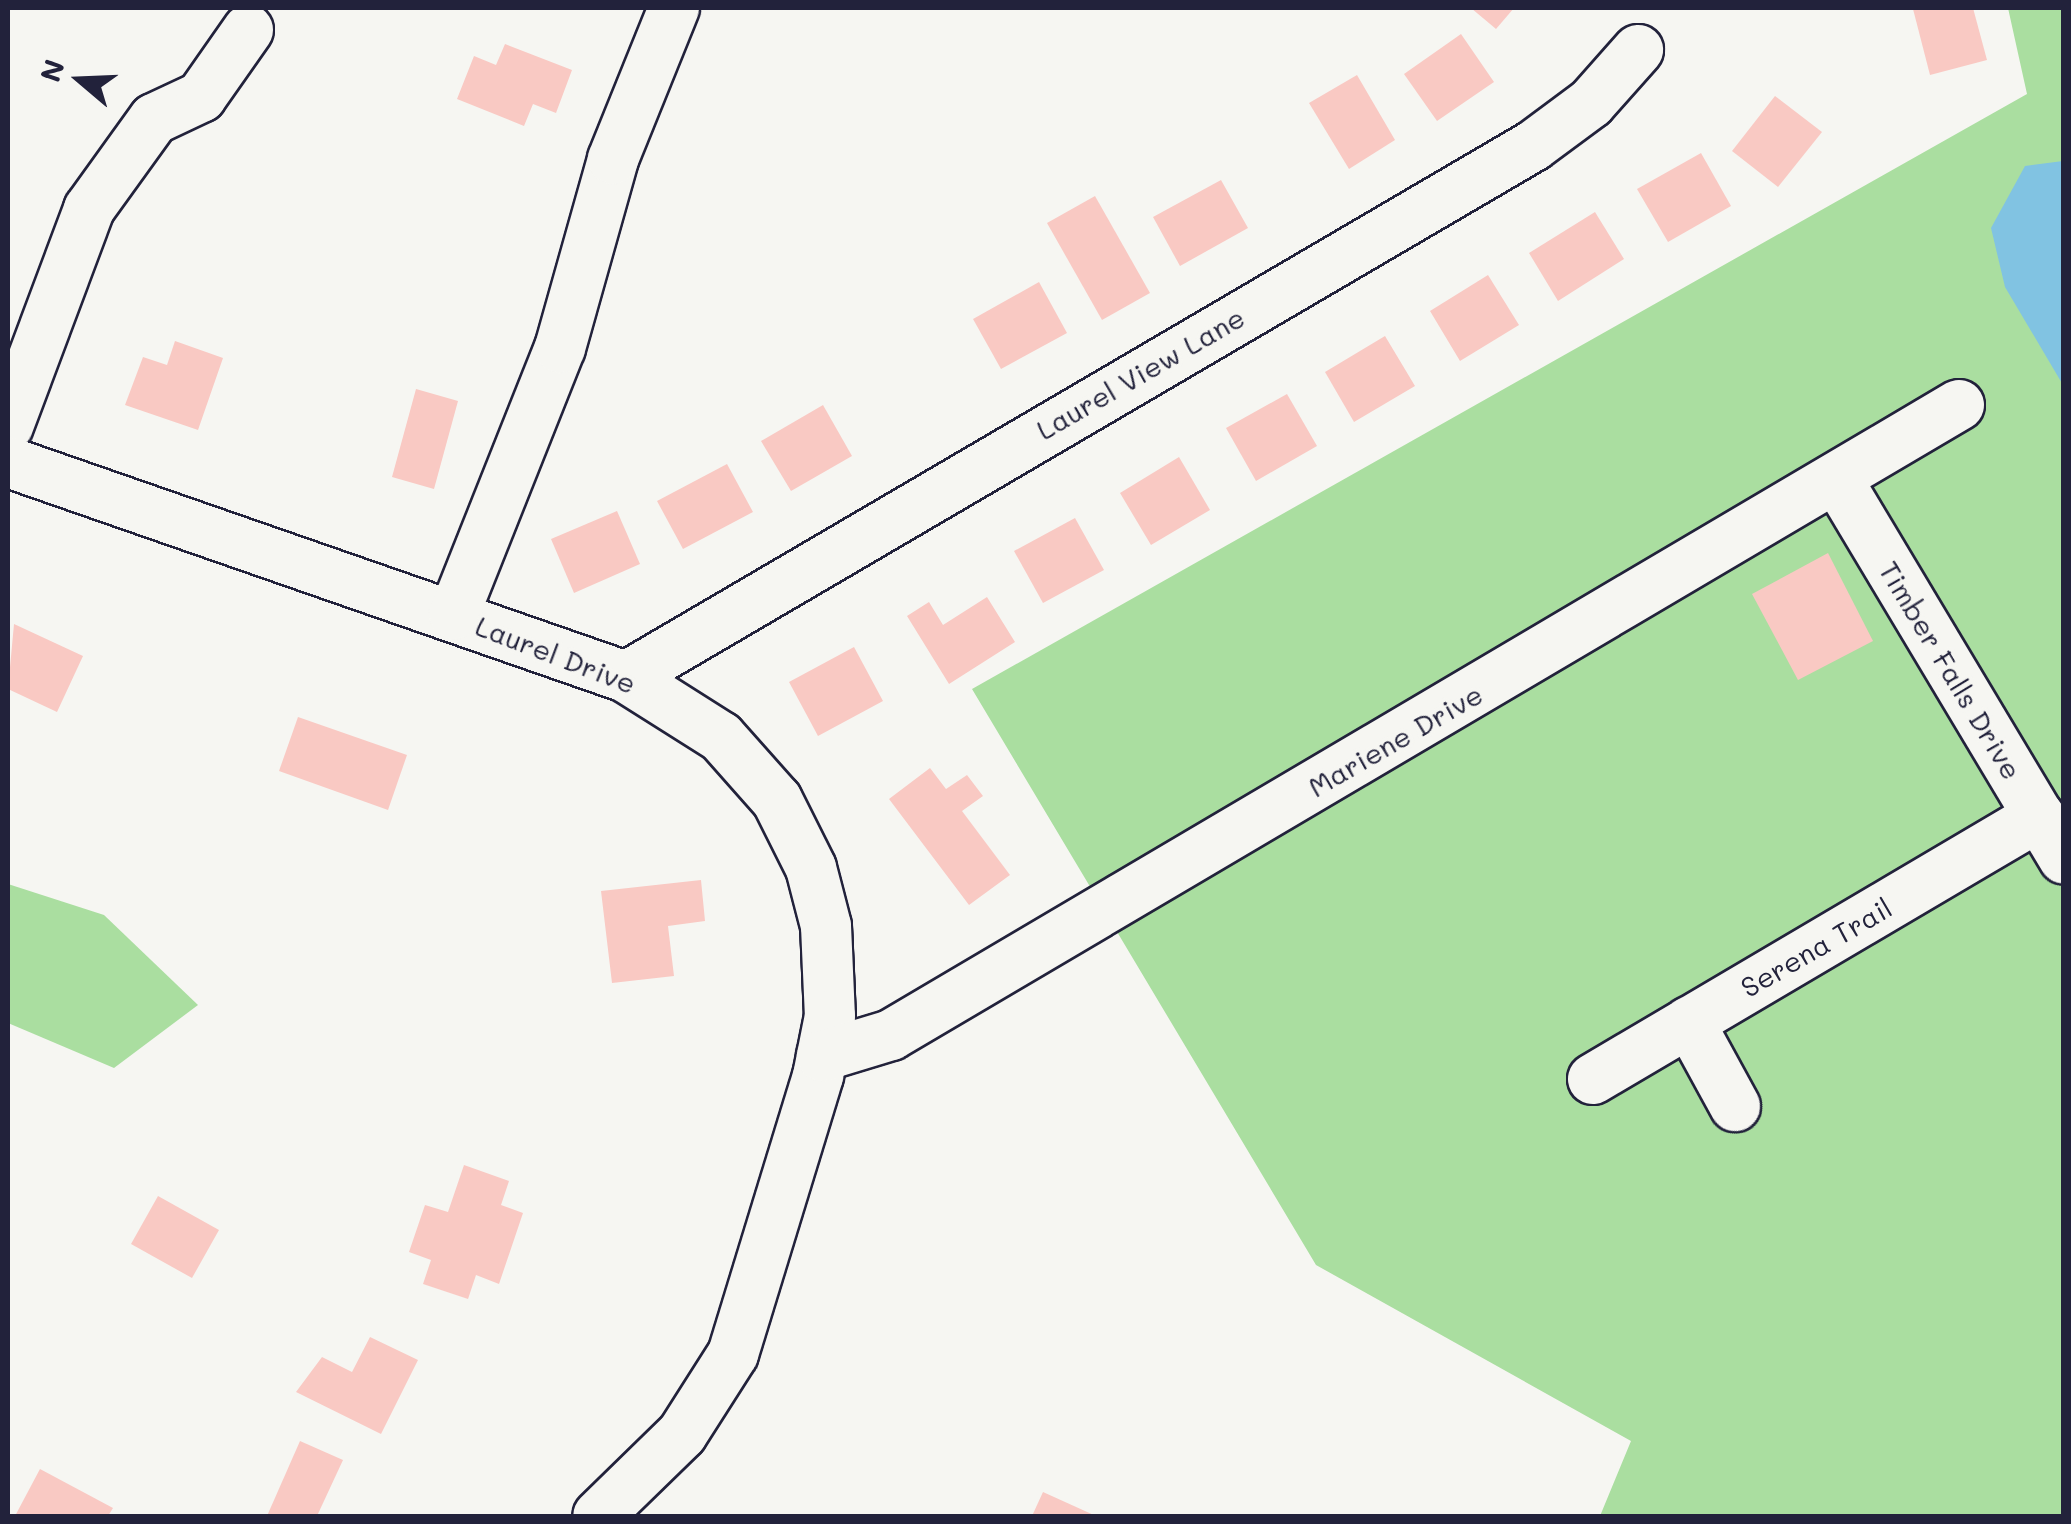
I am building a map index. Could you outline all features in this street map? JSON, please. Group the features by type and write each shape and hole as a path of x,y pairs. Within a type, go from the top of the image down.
{"street":[{"path":"454,614 560,348 613,159 674,8"},
{"path":"8,426 90,209 154,119 201,98 248,30"},
{"name":"Laurel View Lane","path":"626,676 1533,146 1590,103 1638,50"},
{"name":"Mariene Drive","path":"822,1056 891,1036 1838,481 1959,404"},
{"name":"Laurel Drive","path":"8,462 626,676 721,737 797,836 830,954 822,1056 733,1354 682,1434 598,1516"},
{"name":"Timber Falls Drive","path":"1838,481 2064,859"},
{"name":"Serena Trail","path":"1592,1079 2039,816"},
{"path":"1689,1022 1734,1106"}],"green space":[{"path":"2008,8 2063,8 2063,1516 1600,1516 1631,1441 1316,1265 972,689 2027,94"},
{"path":"8,884 104,915 198,1005 114,1068 8,1023"}],"water":[{"path":"2064,161 2063,385 2005,287 1991,228 2025,166"}],"building":[{"path":"1471,8 1514,8 1496,29"},
{"path":"1973,8 1987,60 1930,75 1913,9"},
{"path":"1461,34 1494,82 1437,121 1404,74"},
{"path":"505,44 572,70 556,113 533,104 524,126 457,99 474,56 496,65"},
{"path":"1357,75 1395,140 1349,169 1309,103"},
{"path":"1775,96 1822,132 1778,187 1732,151"},
{"path":"1701,153 1731,206 1668,242 1637,189"},
{"path":"1221,180 1248,228 1180,266 1153,217"},
{"path":"1095,196 1150,293 1102,320 1047,223"},
{"path":"1595,212 1624,259 1558,301 1529,253"},
{"path":"1488,275 1519,325 1460,361 1430,311"},
{"path":"1039,282 1067,333 1001,369 973,319"},
{"path":"1385,336 1415,386 1354,422 1325,372"},
{"path":"175,341 223,358 198,430 125,405 143,357 167,365"},
{"path":"416,389 458,401 434,489 392,477"},
{"path":"1287,394 1317,446 1256,481 1226,428"},
{"path":"823,405 852,456 791,491 761,441"},
{"path":"1179,457 1210,510 1151,545 1120,493"},
{"path":"727,464 753,512 683,549 657,501"},
{"path":"617,511 640,564 574,593 551,539"},
{"path":"1075,518 1104,570 1043,603 1014,551"},
{"path":"1828,553 1873,641 1798,680 1752,594"},
{"path":"987,597 1015,642 949,684 907,616 929,602 943,625"},
{"path":"14,624 83,656 57,712 8,689"},
{"path":"854,647 883,701 818,736 789,682"},
{"path":"298,717 407,755 388,810 279,771"},
{"path":"930,768 946,789 967,775 983,796 962,811 1010,875 969,905 889,799"},
{"path":"701,880 705,921 668,926 674,976 612,983 601,891"},
{"path":"464,1165 509,1181 501,1205 523,1213 499,1284 476,1275 468,1299 423,1284 431,1260 409,1252 425,1205 448,1212"},
{"path":"158,1196 219,1230 192,1278 131,1244"},
{"path":"370,1337 418,1360 381,1434 296,1392 322,1357 352,1372"},
{"path":"300,1441 343,1460 317,1516 267,1516"},
{"path":"40,1469 113,1508 108,1516 15,1516"},
{"path":"1043,1492 1096,1516 1032,1516"}]}
